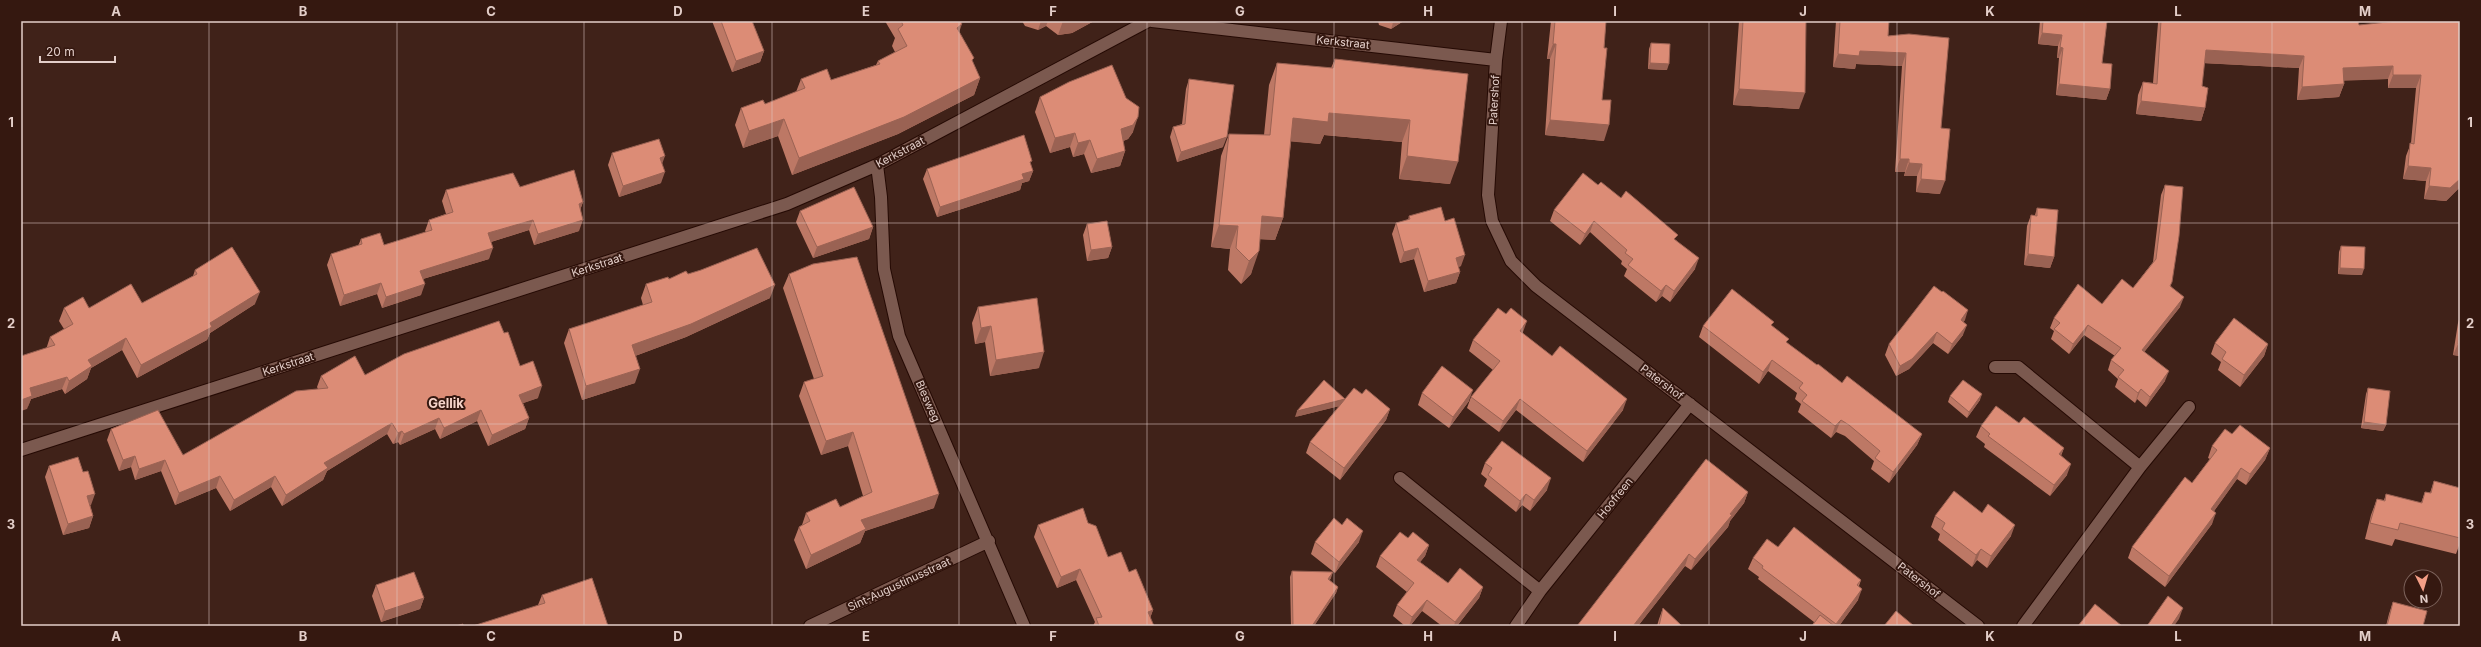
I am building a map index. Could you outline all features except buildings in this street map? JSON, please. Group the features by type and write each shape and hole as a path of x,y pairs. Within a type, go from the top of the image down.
{"street":[{"name":"Kerkstraat","path":"21,450 788,204 877,165 1148,21"},
{"name":"Kerkstraat","path":"1152,21 1496,60"},
{"path":"1496,60 1501,21"},
{"name":"Patershof","path":"1496,60 1488,195 1492,221 1511,262 1536,286 1978,626"},
{"name":"Biesweg","path":"877,165 881,197 884,269 899,336 1024,626"},
{"path":"1995,367 2018,367 2140,467"},
{"name":"Hoofreen","path":"1516,626 1540,591 1690,404"},
{"path":"2023,626 2140,467 2190,407"},
{"path":"1400,478 1540,591"},
{"name":"Sint-Augustinusstraat","path":"810,626 989,542"}],"district":[{"name":"Gellik","path":"446,403"}]}
